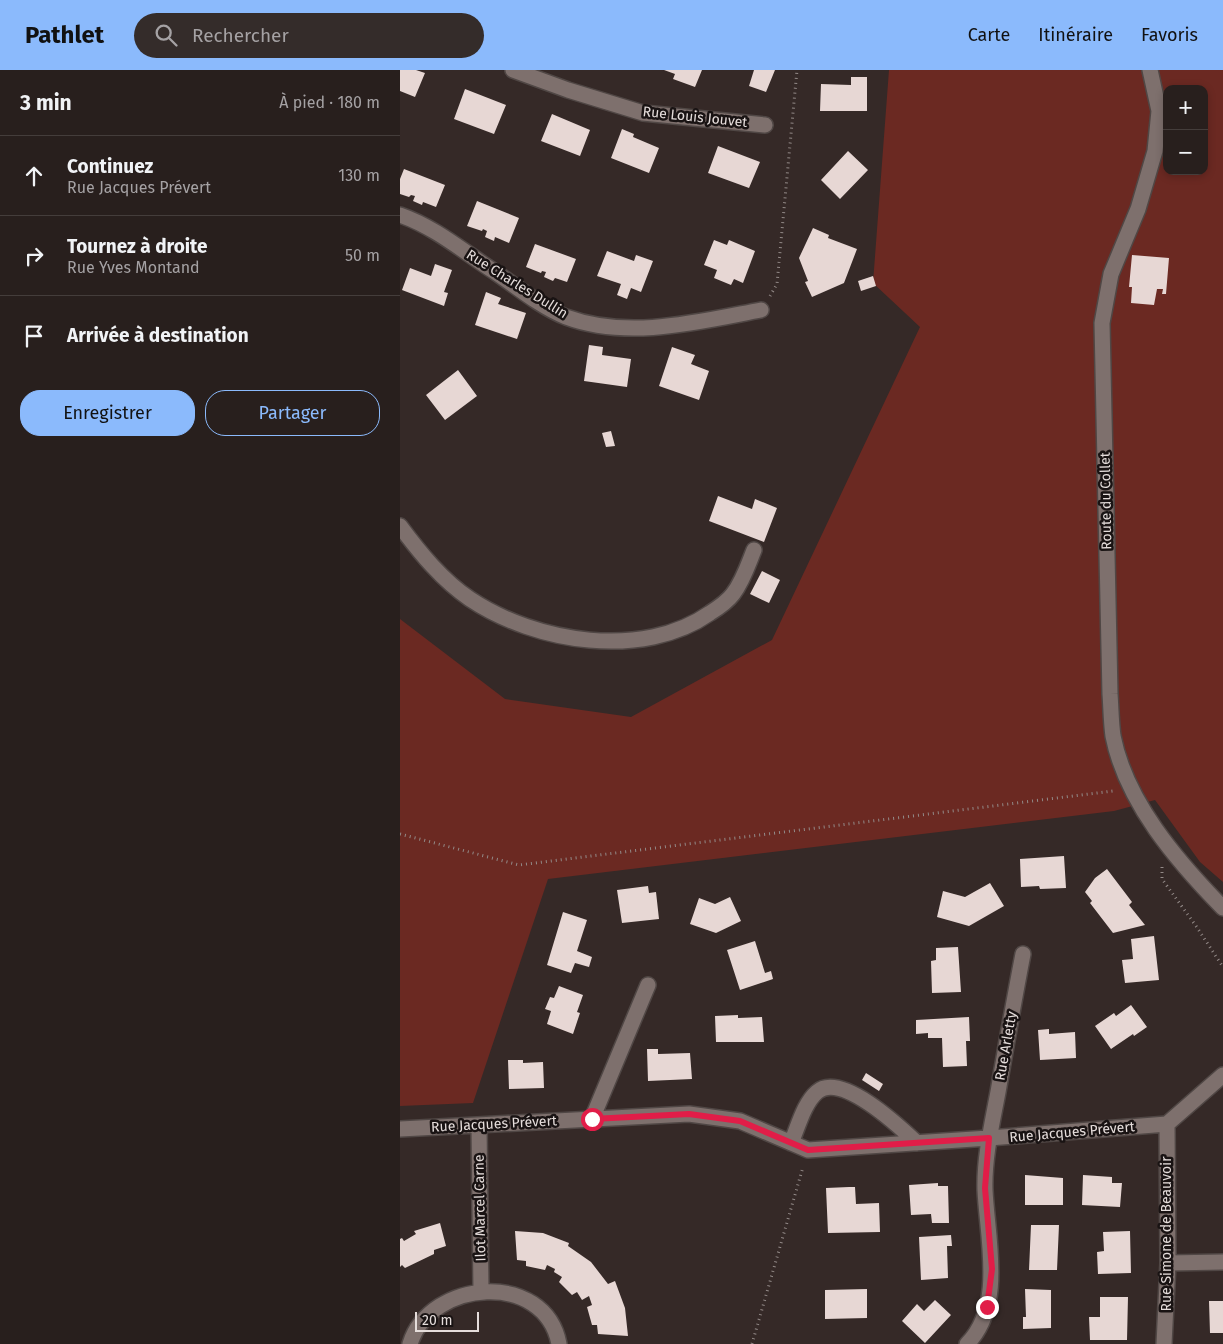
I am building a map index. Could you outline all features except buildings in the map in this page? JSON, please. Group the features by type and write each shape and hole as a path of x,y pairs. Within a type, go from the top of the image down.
{"street":[{"name":"Rue Louis Jouvet","path":"513,70 568,90 643,113 765,125"},
{"name":"Route du Collet","path":"1150,70 1159,111 1155,151 1138,209 1111,274 1102,324 1110,694 1113,735 1124,771 1133,789 1173,852 1223,908"},
{"name":"Rue Charles Dullin","path":"400,215 445,237 564,316 587,323 629,329 700,321 761,310"},
{"path":"400,526 418,551 441,576 470,600 536,630 585,640 640,640 668,634 697,622 733,594 743,579 754,550"},
{"name":"Rue Arletty","path":"967,1344 973,1338 987,1307 992,1269 985,1188 989,1138 1023,954"},
{"path":"592,1119 648,985"},
{"path":"1167,1124 1223,1076"},
{"path":"791,1143 808,1104 818,1091 833,1086 855,1095 890,1118 917,1143"},
{"name":"Rue Jacques Prévert","path":"400,1129 689,1114 740,1121 808,1150 1167,1124"},
{"name":"Rue Simone de Beauvoir","path":"1164,1344 1168,1263 1167,1124"},
{"name":"Ilot Marcel Carne","path":"479,1125 481,1291"},
{"path":"1168,1263 1223,1262"},
{"path":"410,1344 419,1324 434,1309 456,1298 481,1291 500,1290 534,1305 548,1319 557,1333 559,1344"}],"path":[{"path":"761,310 777,284 797,70"},
{"path":"400,834 519,865 1133,789"},
{"path":"1173,852 1162,867 1162,880 1223,967"},
{"path":"752,1344 808,1150"}],"shaded area":[{"path":"889,70 1223,70 1223,882 1200,862 1155,800 1114,811 548,879 473,1103 400,1106 400,619 505,699 631,717 772,640 920,327 873,283"}],"route":[{"path":"592,1119 689,1114 740,1121 808,1150 989,1138 985,1188 992,1269 987,1307"}]}
